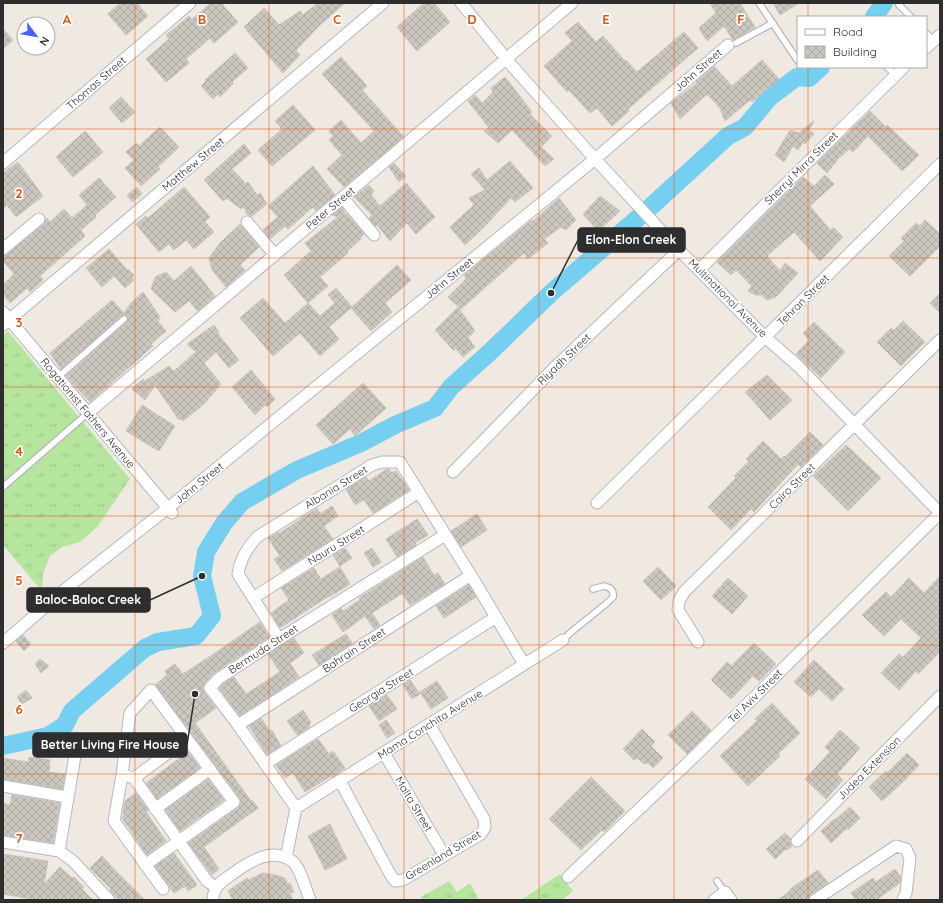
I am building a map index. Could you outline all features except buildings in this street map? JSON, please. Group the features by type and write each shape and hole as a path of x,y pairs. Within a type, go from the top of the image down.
{"street":[{"name":"Thomas Street","path":"3,163 190,3"},
{"name":"Matthew Street","path":"5,319 383,3"},
{"name":"Multinational Avenue","path":"461,3 506,60 647,216 765,337 798,366 940,513"},
{"name":"Peter Street","path":"88,413 572,3"},
{"name":"John Street","path":"3,643 68,587 170,511 732,44"},
{"name":"Sherryl Mirra Street","path":"699,270 891,71 901,68"},
{"name":"Tehran Street","path":"597,503 940,164"},
{"path":"343,198 374,235"},
{"path":"3,248 39,219"},
{"path":"247,222 275,255"},
{"name":"Riyadh Street","path":"453,472 553,369 679,250"},
{"name":"Rogationist Fathers Avenue","path":"5,319 58,377 170,511"},
{"name":"Cairo Street","path":"698,642 678,610 679,601 684,592 940,340"},
{"name":"Albania Street","path":"279,639 238,574 240,564 248,547 257,537 372,465 382,462 400,462 524,664"},
{"name":"Nauru Street","path":"253,598 419,492"},
{"name":"Tel Aviv Street","path":"568,877 698,752 940,513"},
{"name":"Bermuda Street","path":"296,808 238,725 210,688 218,679 279,639 445,535"},
{"name":"Bahrain Street","path":"238,725 470,575"},
{"name":"Georgia Street","path":"265,764 496,617"},
{"name":"Mama Conchita Avenue","path":"296,808 563,640"},
{"path":"145,865 234,802 151,690 130,713 114,821 145,865 163,889"},
{"name":"Judea Extension","path":"797,841 940,696"},
{"name":"Greenland Street","path":"340,781 395,881 403,880 481,834 484,831 485,824 429,724"},
{"path":"134,778 188,739"},
{"path":"59,851 77,744"},
{"name":"Malta Street","path":"384,753 444,855"},
{"path":"155,809 210,769"},
{"path":"122,775 134,778 207,881 216,887"},
{"path":"3,786 68,797"},
{"path":"286,858 296,808"},
{"path":"3,842 59,851 78,866 109,900"},
{"path":"815,900 896,846 906,850 910,858 906,893 903,900"},
{"path":"213,900 216,887 222,881 253,860 267,856 286,858 296,865 310,900"},
{"path":"714,900 728,896"}],"lane":[{"path":"759,3 797,59"},
{"path":"899,5 910,16"},
{"path":"732,44 773,23"},
{"path":"58,377 124,319"},
{"path":"3,487 88,413"},
{"path":"563,640 613,597 613,592 610,588 604,586 593,589"},
{"path":"718,881 728,896"}],"green space":[{"path":"8,331 130,479 97,527 80,542 62,547 50,556 43,574 42,591 3,545 3,335"},
{"path":"560,874 573,891 562,900 521,900"},
{"path":"449,881 457,892 470,883 479,900 422,900 421,897"}],"waterway":[{"path":"875,16 884,3"},
{"path":"3,746 48,736 65,725 72,711 145,648 158,642 196,636 212,616 202,576 206,552 224,523 242,502 297,470 361,443 395,425 435,408 451,387 490,352 551,293 646,211 728,136 745,127 770,97 797,77 809,78 820,68"}],"place":[{"name":"Elon-Elon Creek","path":"551,293"},
{"name":"Baloc-Baloc Creek","path":"202,576"},
{"name":"Better Living Fire House","path":"195,694"}]}
